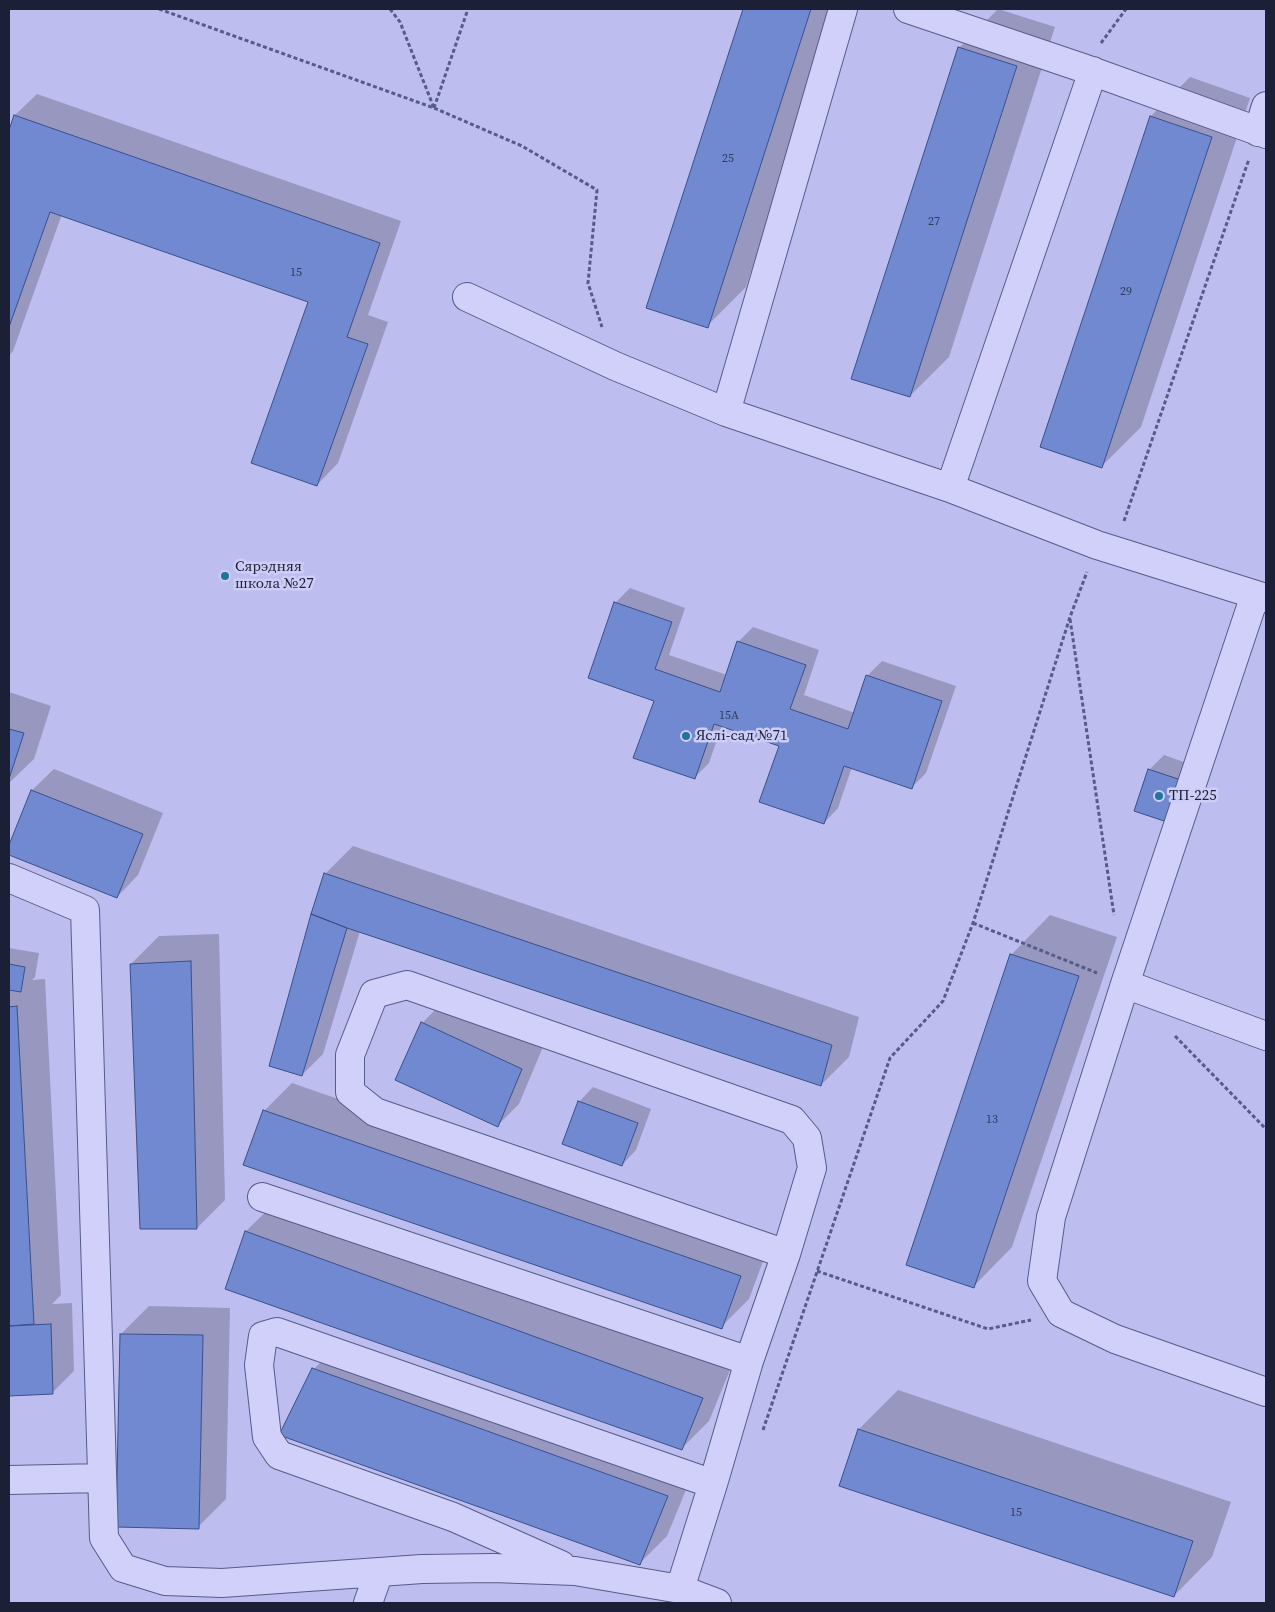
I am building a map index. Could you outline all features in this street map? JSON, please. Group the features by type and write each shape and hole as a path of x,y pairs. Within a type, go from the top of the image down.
{"lane":[{"path":"726,412 843,9"},
{"path":"908,9 1088,69 1262,133 1266,106"},
{"path":"950,488 1088,69"},
{"path":"467,297 615,366 726,412 950,488 1106,548 1260,596 1125,984 1051,1217 1042,1281 1061,1313 1115,1339 1266,1392"},
{"path":"9,878 85,910 104,1538 123,1568 165,1581 222,1583 422,1569 493,1568 574,1571 680,1589 717,1603"},
{"path":"1125,984 1266,1036"},
{"path":"680,1589 714,1484 749,1361 786,1254 812,1168 807,1138 792,1120 407,985 374,994 350,1055 350,1092 375,1112 786,1254"},
{"path":"262,1197 749,1361"},
{"path":"574,1571 453,1517 279,1455 266,1437 259,1365 263,1336 277,1332 714,1484"},
{"path":"9,1480 101,1478"},
{"path":"368,1603 379,1572"}],"path":[{"path":"159,9 434,108 522,146 597,190 588,283 615,366"},
{"path":"390,9 400,22 434,108"},
{"path":"434,108 468,9"},
{"path":"1088,69 1126,9"},
{"path":"763,1430 890,1058 943,1001 973,923 1070,617 1106,548 1262,133"},
{"path":"1070,617 1115,917"},
{"path":"973,923 1125,984"},
{"path":"1172,1033 1266,1129"},
{"path":"817,1271 988,1329 1061,1313"}],"building":[{"path":"743,9 811,9 708,328 646,308"},
{"path":"958,47 1017,66 910,397 851,379"},
{"path":"14,115 380,243 347,337 368,344 317,486 251,463 308,302 50,212 9,327 9,130"},
{"path":"1150,116 1212,137 1102,468 1040,447"},
{"path":"614,602 672,622 655,669 720,692 737,641 806,665 790,709 848,729 866,675 942,701 912,789 844,766 824,824 759,802 779,746 714,724 695,779 633,758 654,701 588,678"},
{"path":"9,729 24,733 9,779"},
{"name":"ТП-225","path":"1148,769 1184,781 1170,823 1134,811"},
{"path":"31,790 143,834 117,898 9,855 9,845"},
{"path":"324,873 832,1045 821,1086 347,928 311,914"},
{"path":"311,914 347,928 302,1076 269,1066"},
{"path":"1010,954 1079,976 974,1288 906,1265"},
{"path":"191,961 197,1229 140,1229 130,964"},
{"path":"9,964 25,967 21,992 9,990"},
{"path":"17,1006 34,1324 9,1326 9,1007"},
{"path":"421,1022 522,1069 498,1127 395,1080"},
{"path":"578,1101 638,1123 622,1166 562,1144"},
{"path":"263,1110 741,1276 722,1329 243,1165"},
{"path":"245,1231 703,1398 682,1450 225,1289"},
{"path":"51,1324 53,1394 9,1396 9,1326"},
{"path":"120,1334 203,1335 199,1529 116,1527"},
{"path":"312,1368 668,1496 640,1565 279,1435"},
{"path":"858,1429 1193,1541 1174,1597 839,1486"}],"place":[{"name":"Сярэдняя школа №27","path":"225,576"},
{"name":"Яслі-сад №71","path":"686,736"},
{"name":"ТП-225","path":"1159,796"}]}
